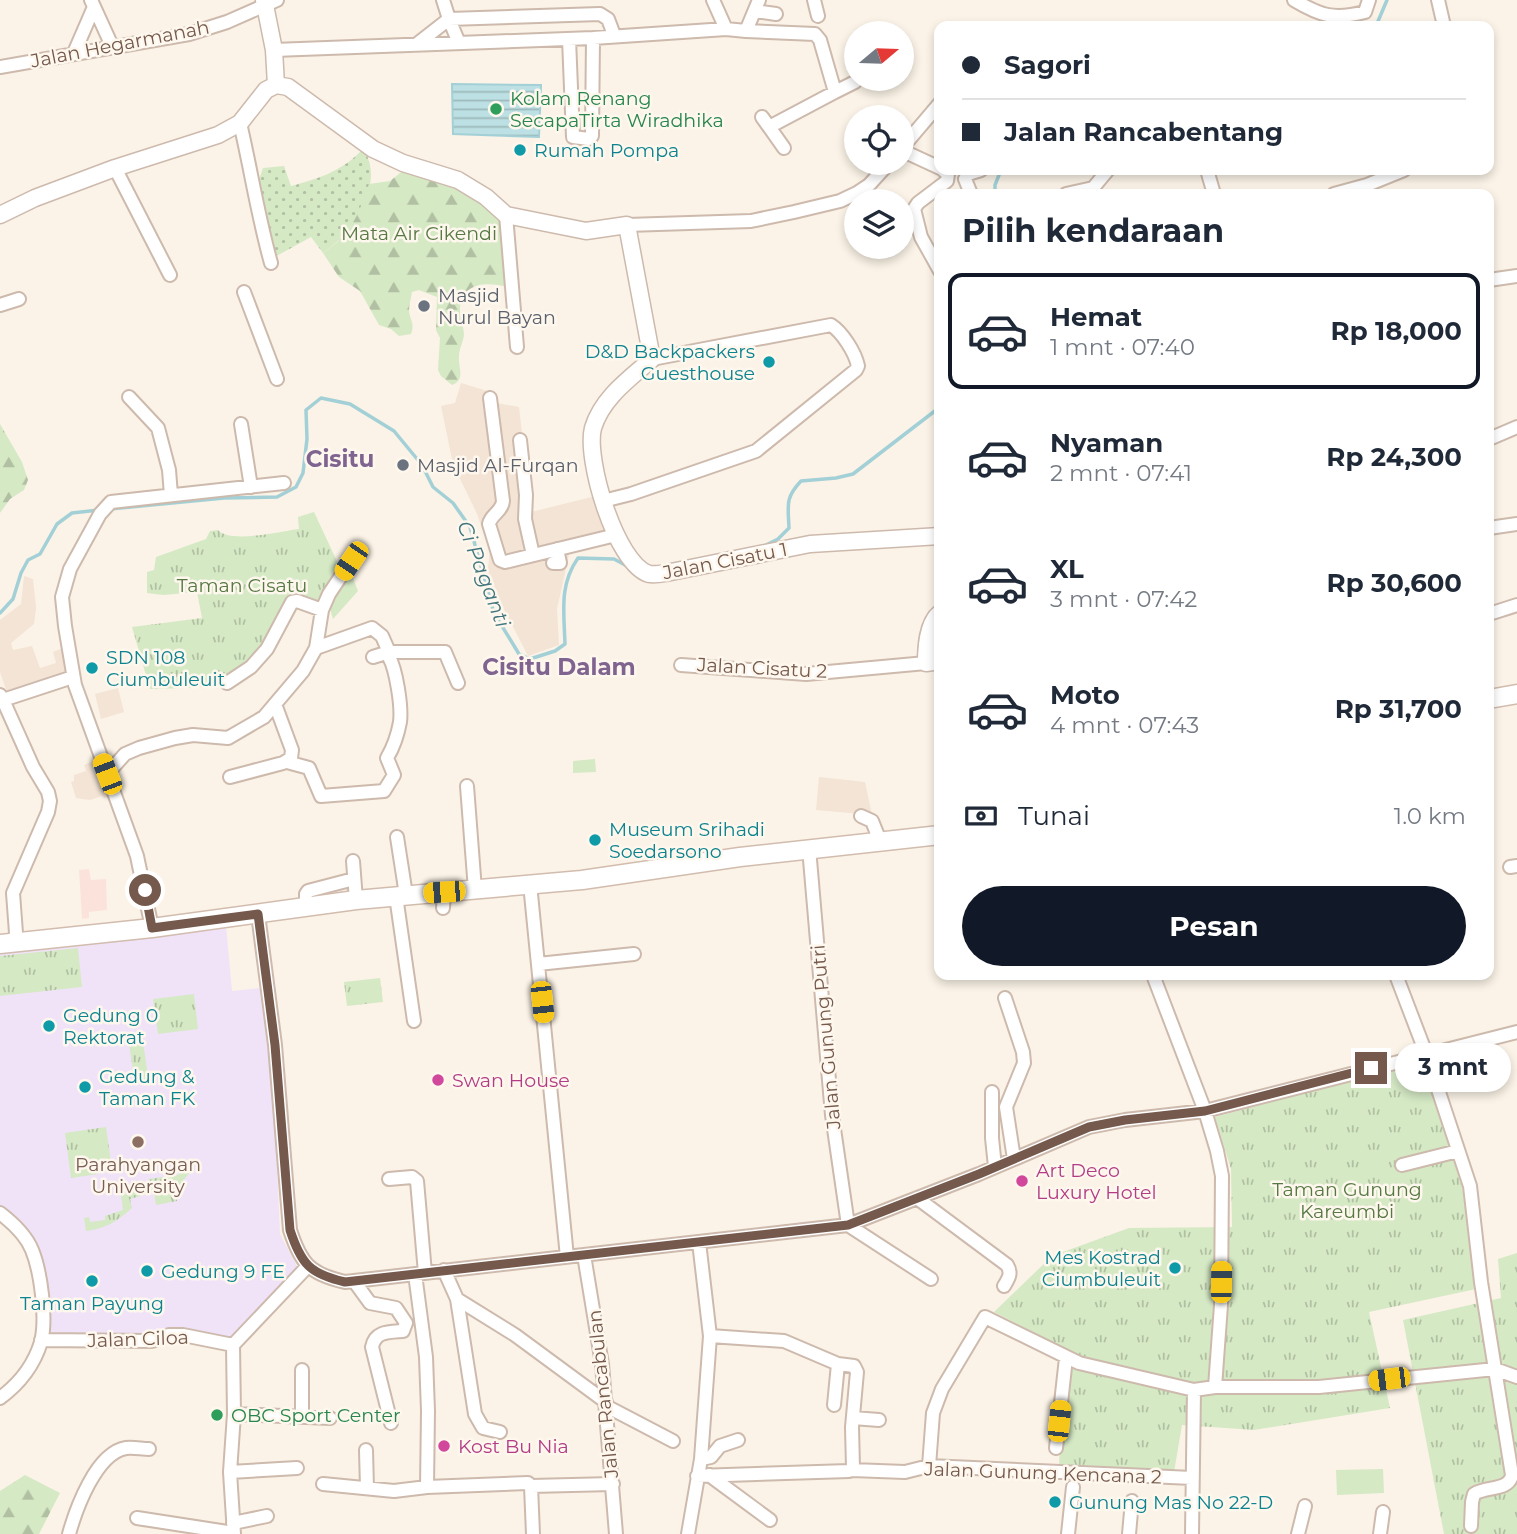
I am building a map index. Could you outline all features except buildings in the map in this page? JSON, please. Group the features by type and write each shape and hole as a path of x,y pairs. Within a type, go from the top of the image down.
{"main road":[{"path":"1494,698 1517,694"},
{"path":"7,943 152,928 356,900 401,896 444,900 475,890 582,880 810,848 934,836"}],"street":[{"path":"443,0 460,43"},
{"path":"713,0 726,29"},
{"path":"814,0 818,16"},
{"path":"1294,0 1326,16 1365,12 1369,0"},
{"path":"1438,0 1443,21"},
{"path":"269,2 276,85"},
{"name":"Jalan Hegarmanah","path":"0,67 189,34 227,22 269,2"},
{"path":"93,4 111,46"},
{"path":"74,53 93,4"},
{"path":"746,31 757,6 776,14"},
{"path":"417,44 449,19 600,14 608,19 614,35"},
{"path":"274,50 593,38 726,29 815,34 820,40 835,92"},
{"path":"569,39 573,137 589,139 592,136 593,38"},
{"path":"0,215 36,198 115,168 218,135 240,123 266,90 276,85 288,87 373,149 403,163 458,180 486,197 506,215 586,231 627,225 751,221 839,201 857,193 878,175"},
{"path":"785,148 765,122 844,88"},
{"path":"914,134 934,110"},
{"path":"240,123 254,183 259,221 271,263"},
{"path":"914,156 934,166"},
{"path":"115,168 170,275"},
{"path":"936,189 947,181 948,175"},
{"path":"1352,189 1392,175"},
{"path":"934,190 918,202 914,209 921,237 934,260"},
{"path":"506,215 517,346"},
{"path":"603,501 756,451 858,366 854,355 836,328 831,325 652,359 627,225"},
{"path":"1494,279 1517,276"},
{"path":"244,292 277,379"},
{"path":"0,305 19,299"},
{"name":"Jalan Cisatu 1","path":"652,359 607,400 594,426 591,452 603,501 616,535 633,561 647,573 810,544 934,536"},
{"path":"129,397 158,428 169,470 171,495"},
{"path":"490,398 503,501 501,509 491,518 489,524 501,561 616,535"},
{"path":"241,424 251,487"},
{"path":"1494,436 1506,429 1517,427"},
{"path":"520,440 526,495 525,519 533,555"},
{"path":"152,928 137,856 73,677 65,626 64,589 79,550 104,509 119,500 284,482"},
{"path":"1494,527 1517,524"},
{"path":"553,563 560,563 557,549"},
{"path":"107,774 125,754 159,742 193,735 228,738 264,717 303,671 316,648 322,610 329,594 351,561"},
{"path":"227,683 251,667 267,649 292,601 322,610"},
{"path":"1494,612 1517,605"},
{"path":"933,662 926,649 934,617"},
{"path":"230,777 287,762 309,768 321,796 384,791 394,775 387,758 400,722 394,665 382,636 372,628 316,648"},
{"path":"373,657 442,651 445,652 458,683"},
{"name":"Jalan Cisatu 2","path":"681,664 806,674 933,662"},
{"path":"7,943 16,933 13,893 48,812 50,801 1,697 73,677"},
{"path":"275,704 292,750 291,758 287,762"},
{"path":"467,786 475,890"},
{"path":"860,816 872,821 880,841"},
{"path":"397,837 414,1021"},
{"name":"Jalan Gunung Putri","path":"810,848 832,1115 848,1225"},
{"path":"353,861 356,900"},
{"path":"306,906 308,891 354,879"},
{"path":"530,884 567,1257"},
{"path":"258,914 275,1045 290,1230 296,1250 307,1267 318,1274 350,1281 848,1225 1089,1127 1205,1111 1517,1032"},
{"path":"538,964 634,954"},
{"path":"1155,980 1205,1111 1222,1176 1221,1305 1215,1387"},
{"path":"1398,980 1427,1056 1470,1186 1481,1283 1514,1483 1474,1494 1471,1526"},
{"path":"1005,998 1023,1052 1024,1063 1006,1107 1014,1158"},
{"path":"992,1093 995,1167"},
{"path":"1402,1165 1458,1151"},
{"path":"389,1179 412,1177 418,1183 420,1273 426,1357 427,1487"},
{"path":"917,1198 1007,1265 1010,1271 1009,1279 1004,1286"},
{"path":"0,1213 18,1230 32,1250 43,1310 41,1340 24,1376 0,1398"},
{"path":"848,1225 931,1279"},
{"path":"688,1534 703,1476 701,1458 710,1336 699,1242"},
{"name":"Jalan Rancabulan","path":"584,1255 602,1364 616,1534"},
{"path":"234,1530 230,1472 234,1414 233,1345 307,1267"},
{"path":"444,1270 457,1299 475,1414 483,1428 500,1432"},
{"path":"350,1281 370,1303 396,1308 406,1323 403,1331 375,1337 372,1347 391,1423"},
{"path":"457,1299 515,1335 606,1404 673,1441"},
{"path":"929,1466 933,1413 942,1389 985,1317 1079,1363 1194,1390 1215,1387 1319,1387 1495,1369 1517,1377"},
{"name":"Jalan Ciloa","path":"41,1340 152,1341 169,1335 183,1335 233,1345"},
{"path":"710,1336 784,1341 838,1364 856,1368 852,1470"},
{"path":"1056,1448 1066,1358"},
{"path":"834,1405 838,1364"},
{"path":"302,1370 302,1417"},
{"path":"1192,1534 1194,1390"},
{"path":"234,1414 330,1418"},
{"path":"853,1418 879,1420"},
{"path":"701,1458 711,1457 720,1446 738,1440"},
{"path":"69,1534 92,1477 102,1463 111,1455 127,1448 149,1449"},
{"path":"366,1450 367,1488"},
{"name":"Jalan Gunung Kencana 2","path":"703,1476 852,1470 905,1472 929,1466 1192,1478"},
{"path":"230,1472 297,1468"},
{"path":"703,1476 771,1520"},
{"path":"323,1484 394,1491 528,1483 531,1486 613,1484"},
{"path":"531,1486 533,1534"},
{"path":"1068,1534 1073,1487"},
{"path":"1129,1534 1132,1501"},
{"path":"1298,1534 1305,1506"},
{"path":"1380,1534 1383,1512"},
{"path":"137,1518 234,1530 267,1516"}],"shaded area":[{"path":"461,383 487,391 491,402 519,407 531,512 596,496 607,541 570,550 557,609 559,645 528,656 487,576 490,551 477,514 453,464 441,406 455,403"},
{"path":"24,576 33,579 36,608 34,624 11,643 13,650 32,646 40,668 56,663 53,652 63,648 71,678 9,698 0,672 0,620 21,604"},
{"path":"118,688 124,712 101,719 95,694"},
{"path":"101,758 113,787 106,790 109,797 90,800 76,798 71,782 74,781 74,775 86,771 84,765"},
{"path":"819,777 865,782 872,815 816,810"},
{"path":"89,869 91,880 106,879 107,910 89,912 89,918 82,919 79,870"},
{"name":"Parahyangan University","path":"226,926 232,991 261,988 273,1075 280,1234 300,1272 230,1340 194,1330 174,1330 152,1338 59,1337 50,1334 34,1245 0,1209 0,949"}],"green space":[{"path":"360,152 365,152 371,179 368,194 354,222 334,245 323,253 311,237 273,258 257,186 263,168 284,166 291,186 336,170"},
{"name":"Mata Air Cikendi","path":"405,169 491,200 503,222 508,287 485,284 471,288 462,299 460,311 464,335 459,354 460,376 452,385 438,370 440,338 436,330 437,297 419,290 412,292 409,311 411,334 399,336 391,329 379,325 360,291 339,277 323,253 341,239 353,223 369,184 390,181"},
{"path":"0,424 22,462 28,480 24,490 10,499 0,513"},
{"name":"Taman Cisatu","path":"314,512 342,572 321,606 301,597 248,663 221,681 199,687 150,689 132,627 202,618 197,592 163,595 147,593 147,572 154,570 156,557 206,539 210,531 218,530 224,534 244,536 299,529 298,517"},
{"path":"351,573 358,591 333,619 328,602"},
{"path":"595,759 596,772 573,773 573,761"},
{"path":"78,948 82,987 0,996 0,956"},
{"path":"380,978 383,1002 347,1006 344,982"},
{"path":"194,994 198,1029 158,1034 153,999"},
{"path":"143,1042 149,1082 135,1084 129,1044"},
{"name":"Taman Gunung Kareumbi","path":"1421,1062 1462,1186 1476,1289 1369,1312 1390,1408 1254,1430 1182,1425 1174,1472 1059,1466 1064,1348 994,1312 1052,1256 1129,1228 1232,1227 1231,1169 1215,1117"},
{"path":"106,1127 111,1162 97,1164 98,1174 71,1178 65,1133"},
{"path":"191,1166 192,1170 177,1188 177,1201 156,1205 154,1192 130,1199 132,1208 121,1217 106,1226 86,1231 84,1218 89,1217 90,1222 105,1220 105,1216 123,1210 121,1195 148,1188 149,1179 178,1175 184,1168"},
{"path":"1517,1253 1517,1534 1444,1534 1403,1320 1501,1298 1498,1259"},
{"path":"1383,1469 1384,1493 1337,1495 1336,1470"},
{"path":"25,1475 60,1493 39,1534 0,1534 0,1491"}],"water":[{"name":"Kolam Renang SecapaTirta Wiradhika","path":"452,84 541,85 539,137 453,134"}],"waterway":[{"name":"Ci Paganti","path":"1378,21 1387,0"},
{"name":"Ci Paganti","path":"995,189 999,175"},
{"name":"Ci Paganti","path":"110,509 224,498 277,497 296,487 303,473 307,439 306,410 321,398 350,404 394,431 422,465 433,487 453,503 470,527 494,613 519,654 530,659 555,651 565,644 565,589 578,558 614,559 627,566"},
{"name":"Ci Paganti","path":"766,545 778,539 789,528 789,502 792,492 801,481 853,474 934,412"},
{"name":"Ci Paganti","path":"0,613 13,599 28,560 40,554 57,524 72,513 99,510"}],"place":[{"name":"Kolam Renang SecapaTirta Wiradhika","path":"496,109"},
{"name":"Rumah Pompa","path":"520,150"},
{"name":"Masjid Nurul Bayan","path":"424,306"},
{"name":"D&D Backpackers Guesthouse","path":"769,362"},
{"name":"Masjid Al-Furqan","path":"403,465"},
{"name":"SDN 108 Ciumbuleuit","path":"92,668"},
{"name":"Museum Srihadi Soedarsono","path":"595,840"},
{"name":"Gedung 0 Rektorat","path":"49,1026"},
{"name":"Swan House","path":"438,1080"},
{"name":"Gedung & Taman FK","path":"85,1087"},
{"name":"Parahyangan University","path":"138,1142"},
{"name":"Art Deco Luxury Hotel","path":"1022,1181"},
{"name":"Mes Kostrad Ciumbuleuit","path":"1175,1268"},
{"name":"Gedung 9 FE","path":"147,1271"},
{"name":"Taman Payung","path":"92,1281"},
{"name":"OBC Sport Center","path":"217,1415"},
{"name":"Kost Bu Nia","path":"444,1446"},
{"name":"Gunung Mas No 22-D","path":"1055,1502"}],"district":[{"name":"Cisitu","path":"340,459"},
{"name":"Cisitu Dalam","path":"559,667"}],"route":[{"path":"145,890 152,928 258,914 279,1084 290,1230 296,1250 307,1267 328,1278 345,1282 848,1225 979,1174 1089,1127 1205,1111 1371,1068"}]}
